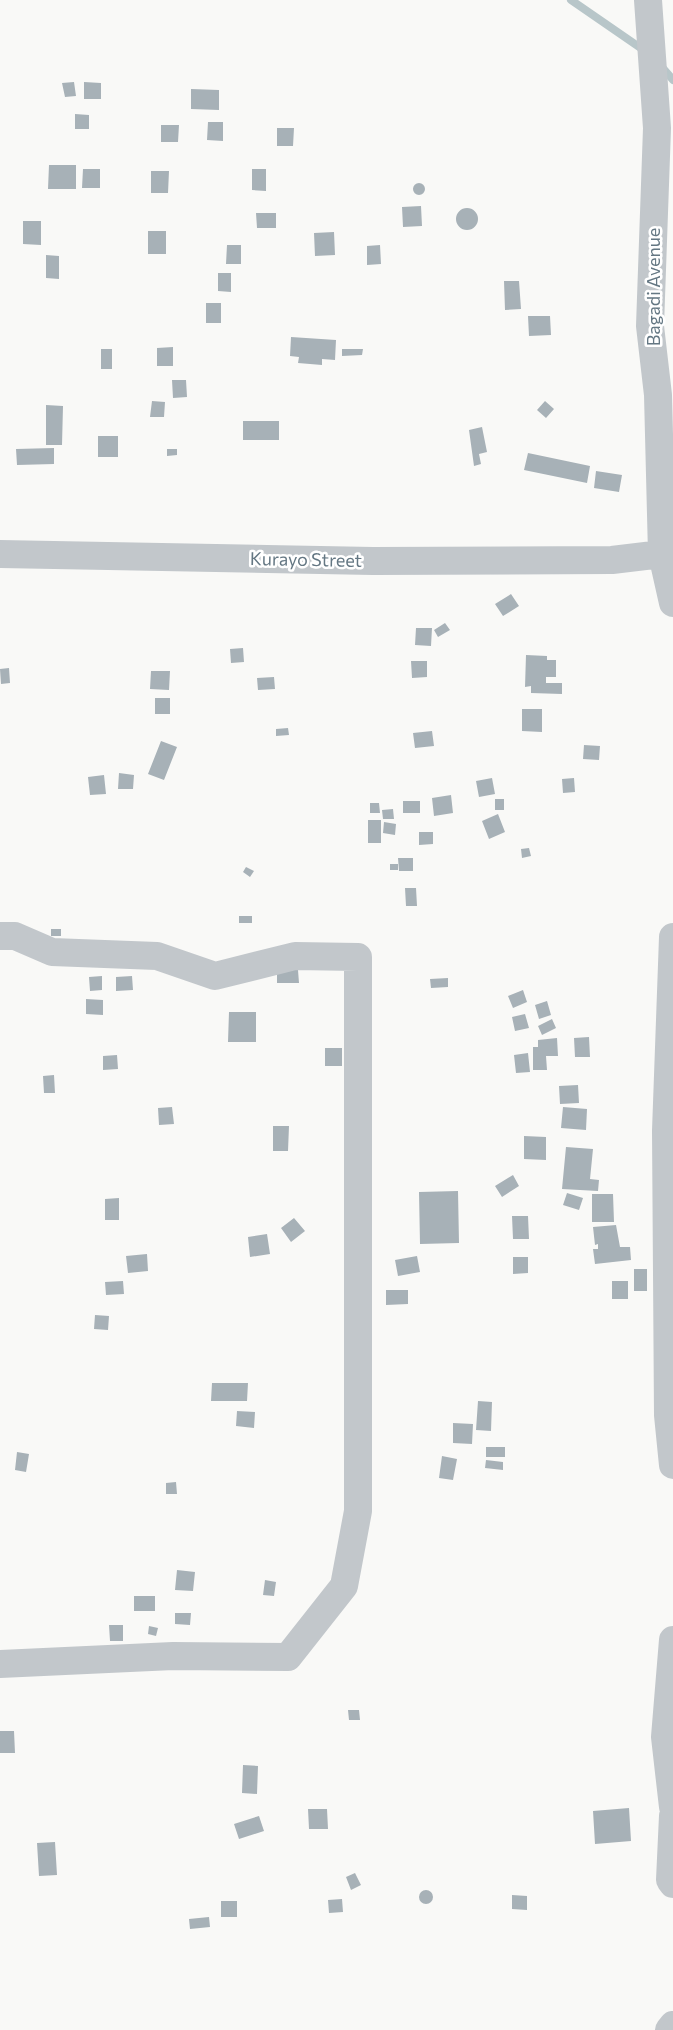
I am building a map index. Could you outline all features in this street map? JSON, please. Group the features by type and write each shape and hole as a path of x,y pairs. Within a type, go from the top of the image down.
{"street":[{"name":"Bagadi Avenue","path":"648,0 657,128 650,326 658,395 662,554 673,603"},
{"name":"Kurayo Street","path":"0,554 373,561 612,560 662,554"},
{"path":"0,936 16,936 52,952 157,956 215,976 295,956 358,957 358,1511 344,1586 288,1657 173,1656 0,1664"},
{"path":"673,937 666,1131 668,1415 673,1464"},
{"path":"673,1640 665,1737 673,1807"},
{"path":"673,1816 670,1880 673,1884"},
{"path":"669,2030 673,2025"}],"building":[{"path":"74,82 76,96 65,97 62,83"},
{"path":"84,82 101,83 101,99 84,99"},
{"path":"191,89 219,90 219,110 191,109"},
{"path":"75,114 89,115 89,129 75,129"},
{"path":"208,122 223,122 223,141 207,140"},
{"path":"161,125 179,125 178,142 161,142"},
{"path":"277,128 294,128 293,146 277,146"},
{"path":"49,165 76,165 76,189 48,189"},
{"path":"83,169 100,169 100,188 82,188"},
{"path":"252,169 266,169 266,191 252,190"},
{"path":"151,171 169,171 168,193 151,193"},
{"path":"417,183 421,183 425,189 421,195 417,195 413,191 413,187"},
{"path":"421,206 422,226 403,227 402,207"},
{"path":"467,208 477,215 478,219 471,229 467,230 457,223 456,219 463,209"},
{"path":"256,213 276,213 276,228 257,228"},
{"path":"23,221 41,221 41,245 23,244"},
{"path":"148,231 166,231 166,254 148,254"},
{"path":"334,232 335,255 315,256 314,233"},
{"path":"227,245 241,245 241,264 226,264"},
{"path":"380,245 381,264 367,265 367,246"},
{"path":"46,255 59,256 59,279 46,278"},
{"path":"218,273 231,273 231,292 218,291"},
{"path":"504,281 519,281 521,309 505,310"},
{"path":"206,303 221,303 221,323 206,323"},
{"path":"528,316 550,316 551,335 529,336"},
{"path":"291,337 336,340 335,360 322,359 322,365 298,363 299,357 290,356"},
{"path":"173,347 173,366 157,366 157,348"},
{"path":"101,349 112,349 112,369 101,369"},
{"path":"342,349 363,349 362,355 342,356"},
{"path":"172,380 186,380 187,397 173,398"},
{"path":"152,401 165,402 164,417 150,417"},
{"path":"545,401 554,409 546,418 537,410"},
{"path":"46,405 63,406 62,445 46,445"},
{"path":"243,421 279,421 279,440 243,440"},
{"path":"482,427 487,452 479,454 481,464 474,466 469,430"},
{"path":"98,436 118,436 118,457 98,457"},
{"path":"54,448 54,464 17,465 16,449"},
{"path":"167,449 177,449 177,455 167,456"},
{"path":"528,453 590,466 587,483 524,470"},
{"path":"596,471 622,475 619,492 594,488"},
{"path":"511,594 519,606 503,616 495,604"},
{"path":"445,623 450,630 438,637 434,630"},
{"path":"416,628 432,628 431,646 415,645"},
{"path":"243,648 244,662 231,663 230,649"},
{"path":"526,655 547,656 547,660 556,660 556,677 546,677 546,683 562,683 562,694 531,693 531,686 525,687"},
{"path":"411,661 427,661 427,677 412,678"},
{"path":"9,668 10,683 1,684 0,669"},
{"path":"151,671 170,671 169,690 150,689"},
{"path":"274,677 275,689 258,690 257,678"},
{"path":"155,698 170,698 170,714 155,714"},
{"path":"522,709 542,709 542,732 522,731"},
{"path":"288,728 289,735 276,736 276,729"},
{"path":"432,731 434,746 415,748 413,733"},
{"path":"161,741 177,747 164,780 148,774"},
{"path":"584,745 600,746 599,760 583,759"},
{"path":"119,773 134,775 133,789 118,789"},
{"path":"104,775 106,794 90,795 88,777"},
{"path":"492,778 495,794 479,797 476,781"},
{"path":"574,778 575,792 563,793 562,779"},
{"path":"451,795 453,813 434,816 432,798"},
{"path":"495,799 504,799 504,810 495,810"},
{"path":"403,801 420,801 420,813 403,813"},
{"path":"370,803 379,803 380,813 370,813"},
{"path":"393,809 394,819 383,819 382,810"},
{"path":"498,814 505,832 489,839 482,821"},
{"path":"368,820 381,820 381,843 368,843"},
{"path":"384,822 396,824 395,835 383,833"},
{"path":"419,832 433,832 433,844 419,845"},
{"path":"529,848 531,856 522,858 521,849"},
{"path":"398,858 413,858 413,871 399,871"},
{"path":"390,864 398,864 398,870 390,870"},
{"path":"246,867 254,871 250,877 243,872"},
{"path":"405,888 416,888 417,906 406,906"},
{"path":"239,916 252,916 252,923 239,923"},
{"path":"51,929 61,929 61,936 51,936"},
{"path":"277,970 298,970 299,983 277,983"},
{"path":"102,976 102,990 90,991 89,977"},
{"path":"132,976 133,990 116,991 116,977"},
{"path":"448,978 448,987 431,988 430,979"},
{"path":"523,990 527,1002 513,1008 508,996"},
{"path":"86,999 103,1000 103,1015 86,1014"},
{"path":"547,1001 551,1015 539,1019 535,1005"},
{"path":"229,1012 256,1012 256,1042 228,1042"},
{"path":"525,1014 529,1028 515,1031 512,1017"},
{"path":"552,1019 556,1028 542,1035 538,1026"},
{"path":"589,1037 590,1057 575,1057 574,1038"},
{"path":"557,1038 558,1056 546,1056 547,1070 533,1070 533,1047 538,1047 538,1040"},
{"path":"325,1048 342,1048 342,1066 325,1066"},
{"path":"528,1053 530,1072 516,1073 514,1055"},
{"path":"117,1055 118,1069 103,1070 103,1056"},
{"path":"54,1075 55,1093 44,1093 43,1076"},
{"path":"578,1085 579,1103 560,1104 559,1086"},
{"path":"172,1107 174,1124 159,1125 158,1108"},
{"path":"563,1107 587,1109 586,1130 561,1128"},
{"path":"273,1126 289,1126 288,1151 273,1151"},
{"path":"524,1136 546,1137 546,1160 524,1159"},
{"path":"566,1147 593,1149 590,1179 599,1180 598,1191 562,1189"},
{"path":"513,1175 519,1186 502,1197 495,1186"},
{"path":"458,1191 459,1243 420,1244 419,1192"},
{"path":"567,1193 583,1198 579,1210 563,1205"},
{"path":"592,1194 613,1194 614,1222 592,1222"},
{"path":"119,1198 119,1220 105,1220 105,1199"},
{"path":"512,1216 528,1216 529,1239 513,1239"},
{"path":"294,1218 305,1231 291,1242 281,1228"},
{"path":"616,1225 620,1247 630,1247 631,1260 595,1264 593,1249 598,1249 598,1244 595,1245 593,1227"},
{"path":"267,1234 270,1254 250,1257 248,1237"},
{"path":"147,1254 148,1271 128,1273 126,1256"},
{"path":"417,1256 420,1272 398,1276 395,1260"},
{"path":"513,1257 528,1257 528,1273 513,1274"},
{"path":"634,1269 647,1269 647,1291 634,1291"},
{"path":"123,1281 124,1294 106,1295 105,1282"},
{"path":"612,1281 628,1281 628,1299 612,1299"},
{"path":"386,1290 408,1290 408,1304 386,1305"},
{"path":"95,1315 109,1316 108,1330 94,1329"},
{"path":"212,1383 248,1383 247,1401 211,1401"},
{"path":"478,1401 492,1402 491,1431 476,1430"},
{"path":"237,1411 255,1412 254,1428 236,1426"},
{"path":"453,1423 473,1424 472,1444 453,1443"},
{"path":"486,1447 505,1447 505,1457 486,1457"},
{"path":"17,1452 29,1454 26,1472 15,1470"},
{"path":"442,1456 457,1459 453,1480 439,1478"},
{"path":"486,1460 503,1462 503,1470 485,1468"},
{"path":"176,1482 177,1494 166,1494 166,1483"},
{"path":"177,1570 195,1572 193,1591 175,1590"},
{"path":"265,1580 276,1582 274,1596 263,1595"},
{"path":"134,1596 155,1596 155,1611 134,1611"},
{"path":"175,1613 191,1613 190,1625 175,1624"},
{"path":"109,1625 123,1625 123,1641 110,1641"},
{"path":"149,1626 158,1628 156,1636 148,1634"},
{"path":"348,1710 359,1710 360,1720 349,1720"},
{"path":"0,1731 14,1731 15,1753 0,1753"},
{"path":"243,1765 258,1766 257,1794 242,1793"},
{"path":"629,1808 631,1841 595,1844 593,1811"},
{"path":"308,1809 327,1809 328,1829 309,1829"},
{"path":"259,1816 264,1831 239,1839 234,1824"},
{"path":"55,1842 57,1875 39,1876 37,1843"},
{"path":"355,1873 361,1885 351,1890 346,1877"},
{"path":"426,1890 431,1892 433,1897 431,1902 426,1904 421,1902 419,1897 421,1892"},
{"path":"512,1895 527,1896 527,1910 512,1909"},
{"path":"342,1899 343,1912 329,1913 328,1900"},
{"path":"221,1901 237,1901 237,1917 221,1917"},
{"path":"209,1917 210,1927 190,1929 189,1919"}],"waterway":[{"path":"571,0 645,51"},
{"path":"661,66 673,80"}]}
